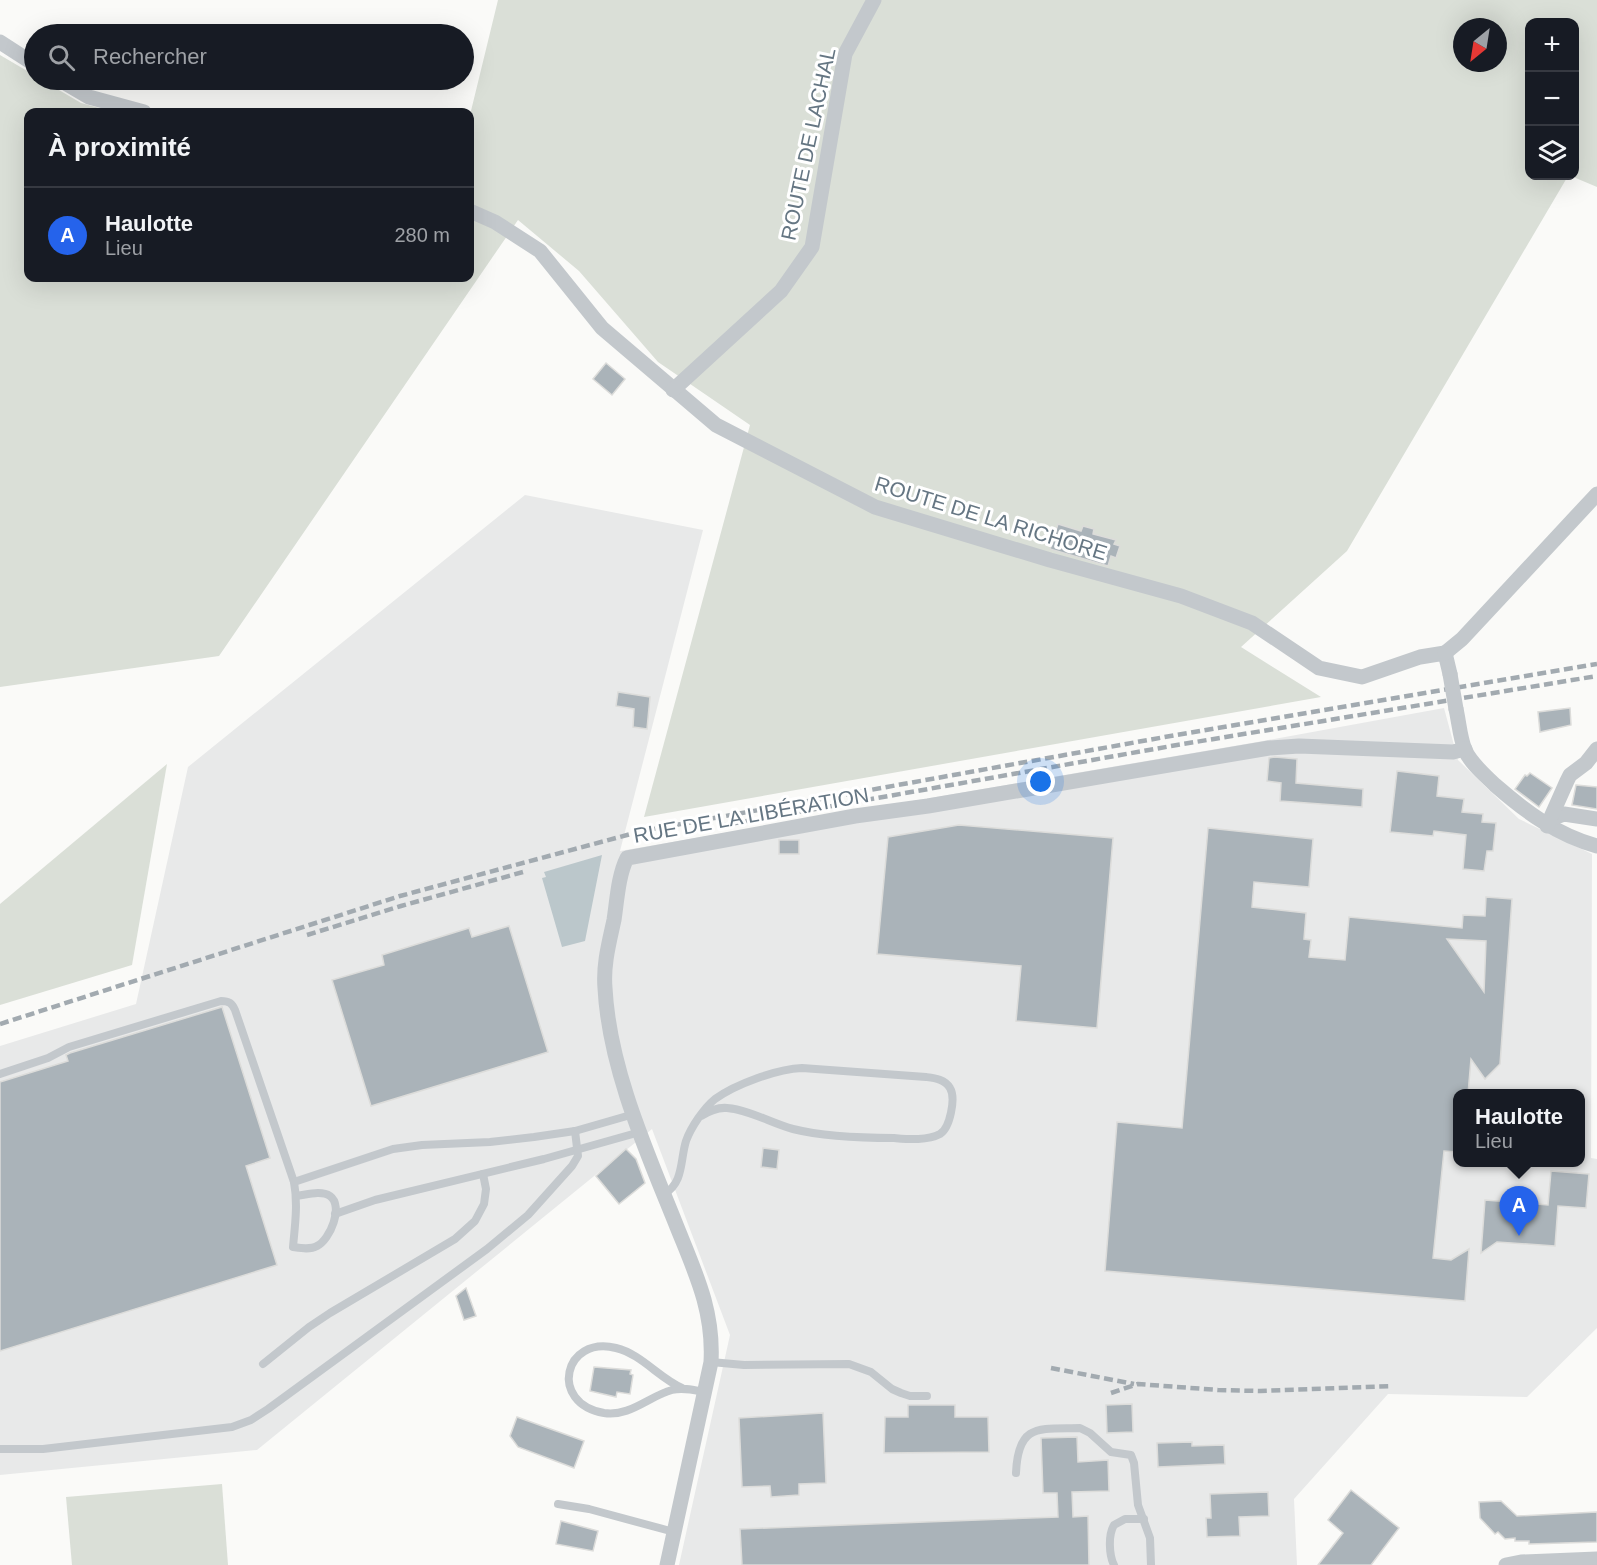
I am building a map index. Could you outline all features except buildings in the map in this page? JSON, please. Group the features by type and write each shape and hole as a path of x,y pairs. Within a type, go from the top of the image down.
{"street":[{"name":"ROUTE DE LACHAL","path":"673,390 781,291 812,247 845,54 874,0"},
{"path":"0,42 24,58"},
{"path":"78,90 89,96 130,108"},
{"name":"ROUTE DE LA RICHORE","path":"474,213 495,222 540,251 602,328 716,425 875,507 1050,560 1181,596 1252,623 1319,668 1362,677 1420,657 1445,653"},
{"path":"1597,494 1462,639 1445,653 1465,749 1475,764 1516,803 1549,822 1561,833 1597,846"},
{"name":"RUE DE LA LIBÉRATION","path":"667,1565 711,1362 712,1338 709,1315 697,1277 640,1132 614,1049 604,987 605,966 627,858 855,816 928,806 1269,748 1299,746 1453,752 1465,749"},
{"path":"1549,822 1570,776 1586,763 1597,749"},
{"path":"1549,822 1564,814 1597,819"},
{"path":"1506,1565 1521,1562 1597,1559"}],"lane":[{"path":"0,1074 48,1058 69,1047 226,1001 232,1004 235,1010 294,1182 296,1196 293,1247 316,1247 325,1240 335,1214 336,1204 332,1197 326,1194 296,1196"},
{"path":"664,1194 675,1185 687,1138 701,1116 714,1100 729,1091 786,1069 802,1068 941,1079 950,1087 952,1096 951,1115 947,1128 939,1135 920,1138 891,1138 794,1129 726,1108 712,1109 701,1116"},
{"path":"294,1182 393,1149 422,1145 490,1142 575,1131 634,1114"},
{"path":"0,1449 42,1449 232,1427 251,1420 278,1403 487,1249 535,1207 572,1166 578,1156 579,1149 575,1131"},
{"path":"335,1214 375,1200 640,1132"},
{"path":"263,1364 330,1313 455,1239 475,1221 484,1204 486,1189 483,1174"},
{"path":"682,1388 662,1393 628,1410 614,1413 603,1412 574,1397 568,1376 570,1366 582,1352 595,1347 609,1346 619,1348 631,1355 671,1384 704,1392"},
{"path":"711,1362 744,1365 849,1364 871,1372 892,1389 901,1393 910,1396 927,1396"},
{"path":"1016,1473 1018,1449 1030,1433 1040,1429 1080,1428 1086,1430 1111,1452 1126,1453 1133,1459 1136,1496 1150,1538 1151,1565"},
{"path":"558,1504 589,1509 674,1532"},
{"path":"1114,1565 1111,1534 1114,1525 1125,1519 1144,1519"}],"shaded area":[{"path":"498,0 1597,0 1597,187 1579,179 1579,18 1525,18 1525,180 1566,180 1347,551 1241,647 1321,697 644,817 750,425 658,362 579,271 518,220 219,656 0,687 0,55 24,69 24,90 59,90 81,103 99,108 24,108 24,282 474,282 474,108 472,108"},
{"path":"525,495 703,530 620,851 1444,708 1458,760 1519,819 1592,854 1591,1158 1597,1159 1597,1328 1527,1397 1388,1394 1294,1499 1297,1565 679,1565 730,1335 652,1129 257,1450 0,1475 0,1046 136,1004 188,767"},
{"path":"167,764 132,965 0,1005 0,904"},
{"path":"602,855 585,941 562,947 542,878 546,877 544,872"},
{"path":"222,1484 228,1565 72,1565 66,1497"}],"railway":[{"path":"0,1024 400,896 642,831 1176,735 1597,664"},
{"path":"719,826 1177,745 1597,676"},
{"path":"307,935 523,872"},
{"path":"1051,1368 1134,1384"},
{"path":"1111,1393 1138,1384 1260,1391 1392,1386"}],"place":[{"name":"Haulotte","path":"1519,1236"}]}
